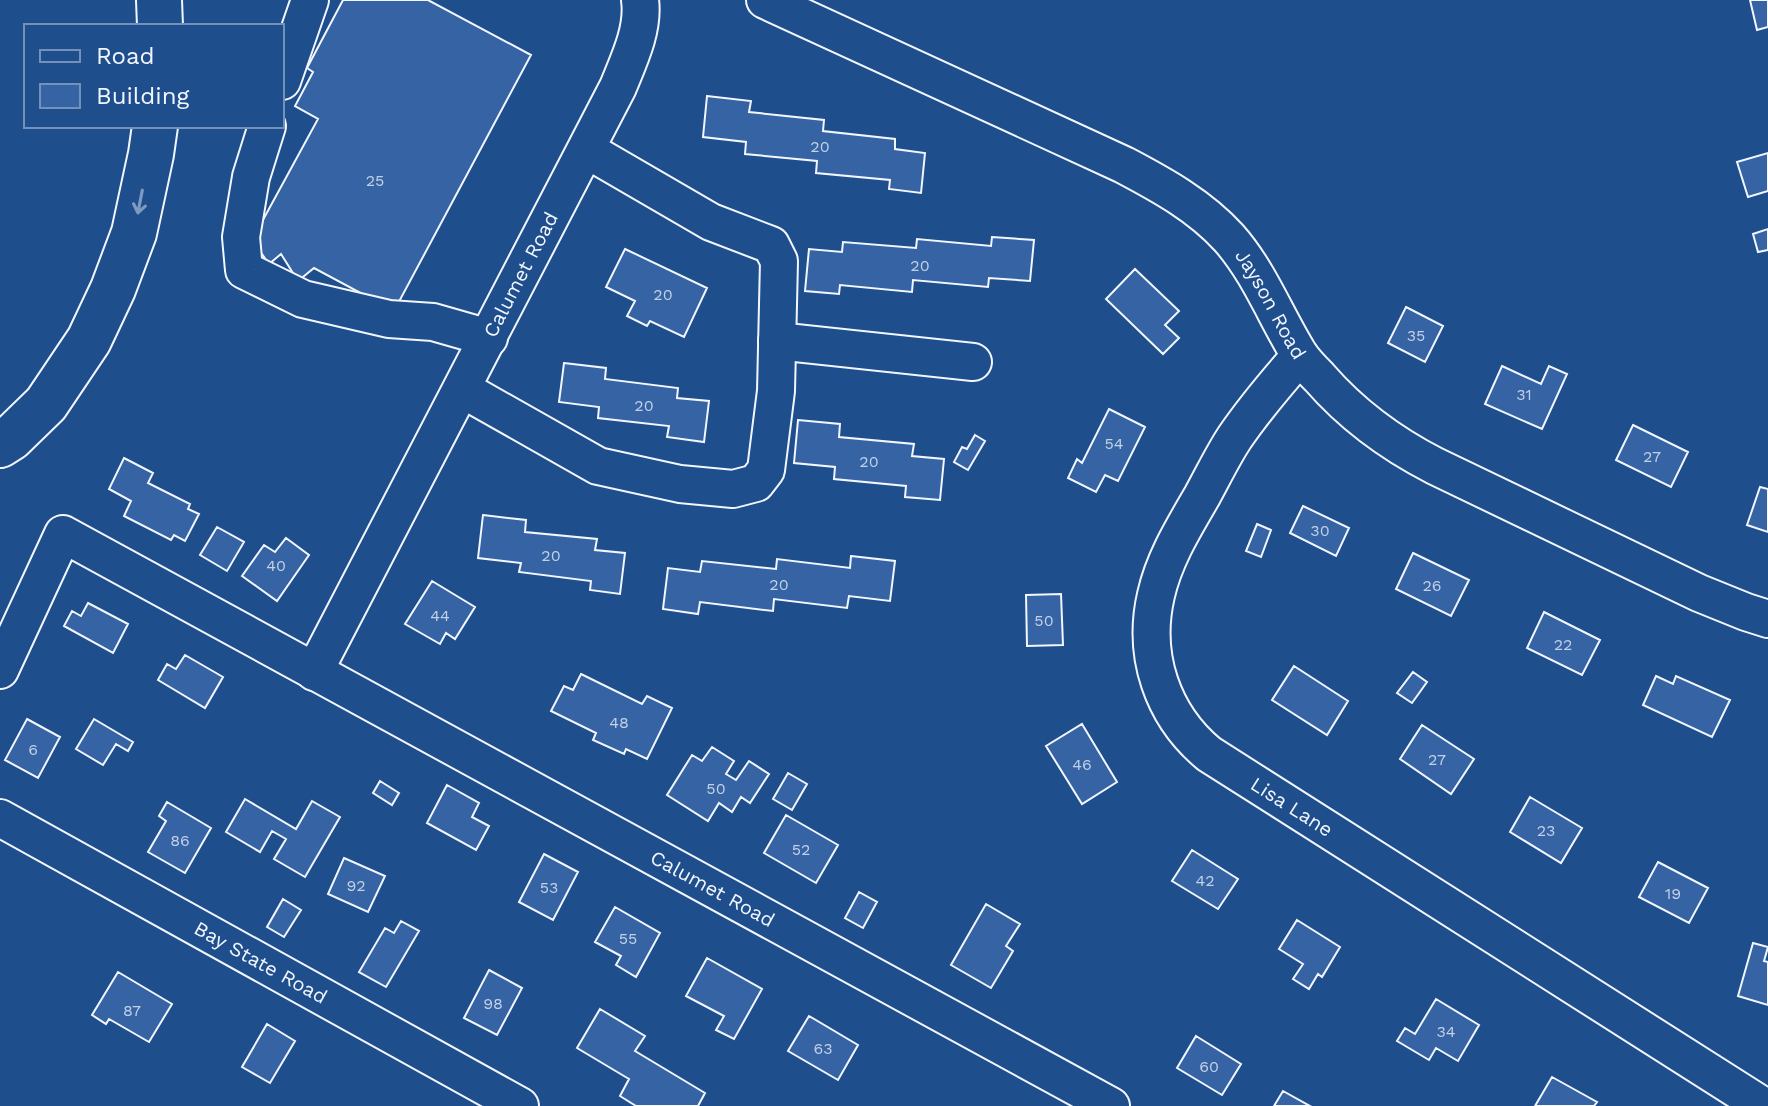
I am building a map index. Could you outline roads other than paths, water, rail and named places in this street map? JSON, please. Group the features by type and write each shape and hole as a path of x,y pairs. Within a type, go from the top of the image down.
{"highway":[{"path":"159,0 160,24"},
{"path":"0,445 46,404 89,340 134,233 155,128"}],"street":[{"path":"284,75 310,0"},
{"name":"Calumet Road","path":"314,672 618,87 640,21 640,0"},
{"name":"Jayson Road","path":"765,0 1124,165 1169,189 1210,219 1241,252 1300,356 1351,411 1377,432 1405,451 1699,593 1768,619"},
{"path":"266,128 251,177 241,237 244,270 303,299 389,319 433,322 489,338"},
{"path":"462,389 598,466 680,484 733,489 756,483 766,470 776,391 779,261 771,245 711,222 587,150"},
{"path":"777,341 973,362"},
{"name":"Lisa Lane","path":"1300,356 1234,439 1164,569 1156,595 1152,644 1160,684 1179,722 1192,740 1209,754 1763,1106"},
{"name":"Calumet Road","path":"0,670 63,534 1111,1106"},
{"name":"Bay State Road","path":"0,818 520,1106"}]}
